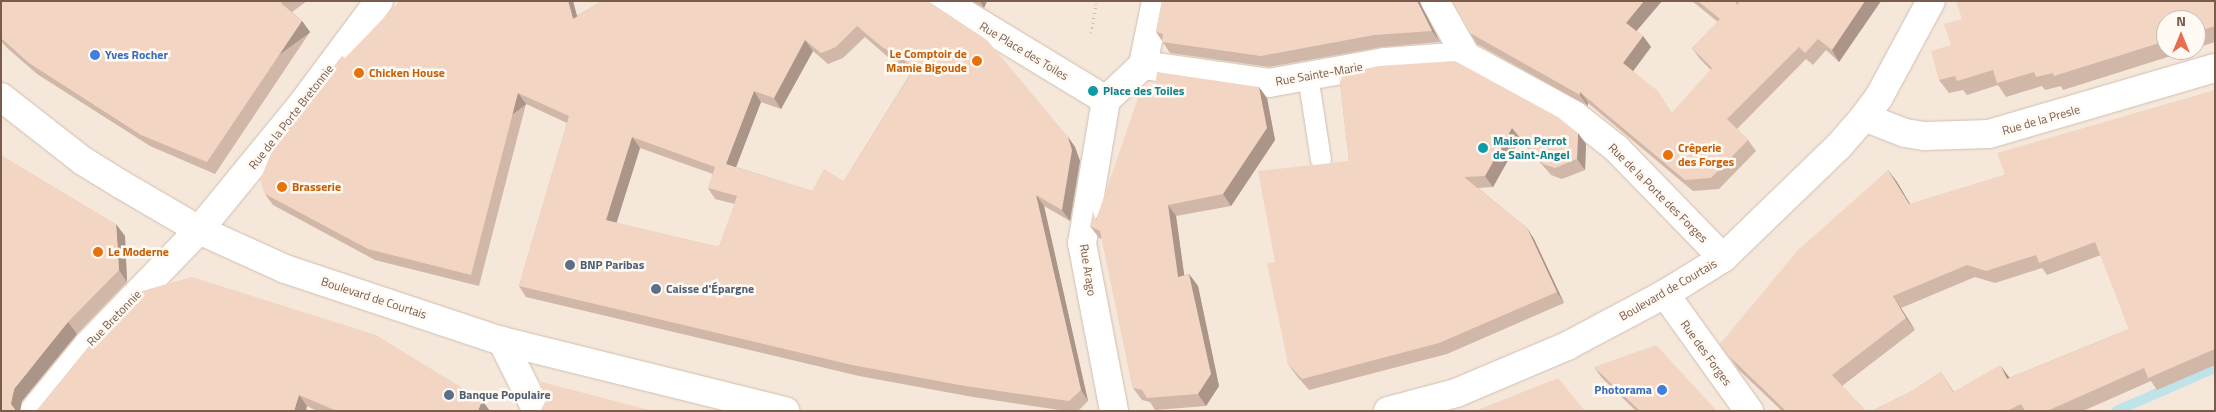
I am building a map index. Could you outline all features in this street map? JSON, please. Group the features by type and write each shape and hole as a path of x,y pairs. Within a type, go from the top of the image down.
{"main road":[{"name":"Rue de la Porte Bretonnie","path":"199,230 303,103 379,1"},
{"name":"Rue Place des Toiles","path":"943,1 1106,100"},
{"path":"1106,100 1143,64 1156,1"},
{"path":"1435,1 1466,56"},
{"name":"Boulevard de Courtais","path":"1388,411 1456,393 1558,350 1665,294 1722,258 1840,146 1864,118 1879,97 1931,1"},
{"name":"Rue Sainte-Marie","path":"1143,64 1269,83 1385,62 1466,56"},
{"name":"Rue de la Porte des Forges","path":"1466,56 1574,114 1617,149 1722,258"},
{"name":"Rue de la Presle","path":"1864,118 1906,133 1925,136 1989,134 2215,68"},
{"name":"Boulevard de Courtais","path":"1,97 83,161 199,230 285,269 502,341 786,411"},
{"name":"Rue Arago","path":"1106,100 1082,243 1114,411"},
{"name":"Rue Bretonnie","path":"34,411 88,344 199,230"},
{"name":"Rue des Forges","path":"1665,294 1749,411"},
{"path":"502,341 537,411"}],"lane":[{"path":"1308,76 1321,160"}],"path":[{"path":"1091,33 1096,4 1092,1"}],"shaded area":[{"path":"1,1 2215,1 2215,411 1,411"}],"building":[{"path":"1,1 283,1 281,3 302,21 207,162 141,135 29,63 1,38"},
{"path":"400,1 568,1 573,19 602,1 928,1 987,40 1068,137 1072,150 1062,210 1036,195 1081,390 1069,401 965,386 852,365 519,286 569,116 518,93 471,275 368,249 265,194 260,180 277,139 342,56 345,58","holes":["857,26 882,47 915,67 844,181 824,169 812,191 726,164 754,91 774,98 805,40 821,53 836,47","632,137 715,167 708,188 737,196 719,247 606,220"]},
{"path":"1162,1 1417,1 1432,31 1374,35 1261,56 1162,42 1163,34 1156,32"},
{"path":"1452,1 1644,1 1626,23 1643,36 1623,63 1658,91 1672,113 1712,68 1692,48 1720,19 1698,1 1735,1 1737,5 1740,1 1865,1 1832,50 1818,39 1805,53 1799,47 1727,119 1748,140 1711,178 1685,180 1580,92 1580,95 1470,33"},
{"path":"1956,1 2215,1 2215,26 2206,29 2206,10 2156,10 2156,44 2054,76 2053,73 2036,77 2034,72 1997,83 1993,70 1957,81 1955,76 1939,80 1931,51 1951,45 1944,24 1962,19"},
{"path":"1455,61 1558,117 1578,133 1577,159 1555,168 1543,164 1512,128 1485,176 1464,177 1527,228 1557,292 1439,343 1302,379 1288,364 1267,263 1275,262 1258,171 1349,161 1339,74 1379,66"},
{"path":"1157,72 1259,87 1267,128 1223,194 1168,205 1178,277 1189,274 1211,374 1198,394 1147,398 1142,390 1133,388 1100,231 1090,226 1093,211 1096,220 1141,89 1154,95"},
{"path":"2215,90 2215,349 2148,378 2144,368 2047,411 2025,411 2021,404 2007,411 1872,411 1912,391 1941,372 1953,392 2000,365 2007,379 2129,329 2095,242 2039,263 2036,255 1986,271 1967,265 1893,296 1906,318 1832,375 1866,411 1786,411 1730,357 1720,344 1798,250 1888,170 1909,204 2005,175 1997,153"},
{"path":"1,155 116,224 119,270 68,322 14,389 11,404 16,411 1,411"},
{"path":"192,277 376,335 482,400 478,411 337,411 299,395 294,411 35,411 91,344 142,291"},
{"name":"Photorama","path":"1656,345 1717,411 1640,411 1594,367"},
{"path":"1558,378 1585,411 1475,411"},
{"path":"538,381 653,411 540,411 545,402"}],"waterway":[{"path":"2116,411 2215,368"}],"place":[{"name":"Yves Rocher","path":"95,55"},
{"name":"Le Comptoir de Mamie Bigoude","path":"977,61"},
{"name":"Chicken House","path":"359,73"},
{"name":"Place des Toiles","path":"1093,91"},
{"name":"Maison Perrot de Saint-Angel","path":"1483,148"},
{"name":"Crêperie des Forges","path":"1668,155"},
{"name":"Brasserie","path":"282,187"},
{"name":"Le Moderne","path":"98,252"},
{"name":"BNP Paribas","path":"570,265"},
{"name":"Caisse d'Épargne","path":"656,289"},
{"name":"Photorama","path":"1662,390"},
{"name":"Banque Populaire","path":"449,395"}]}
